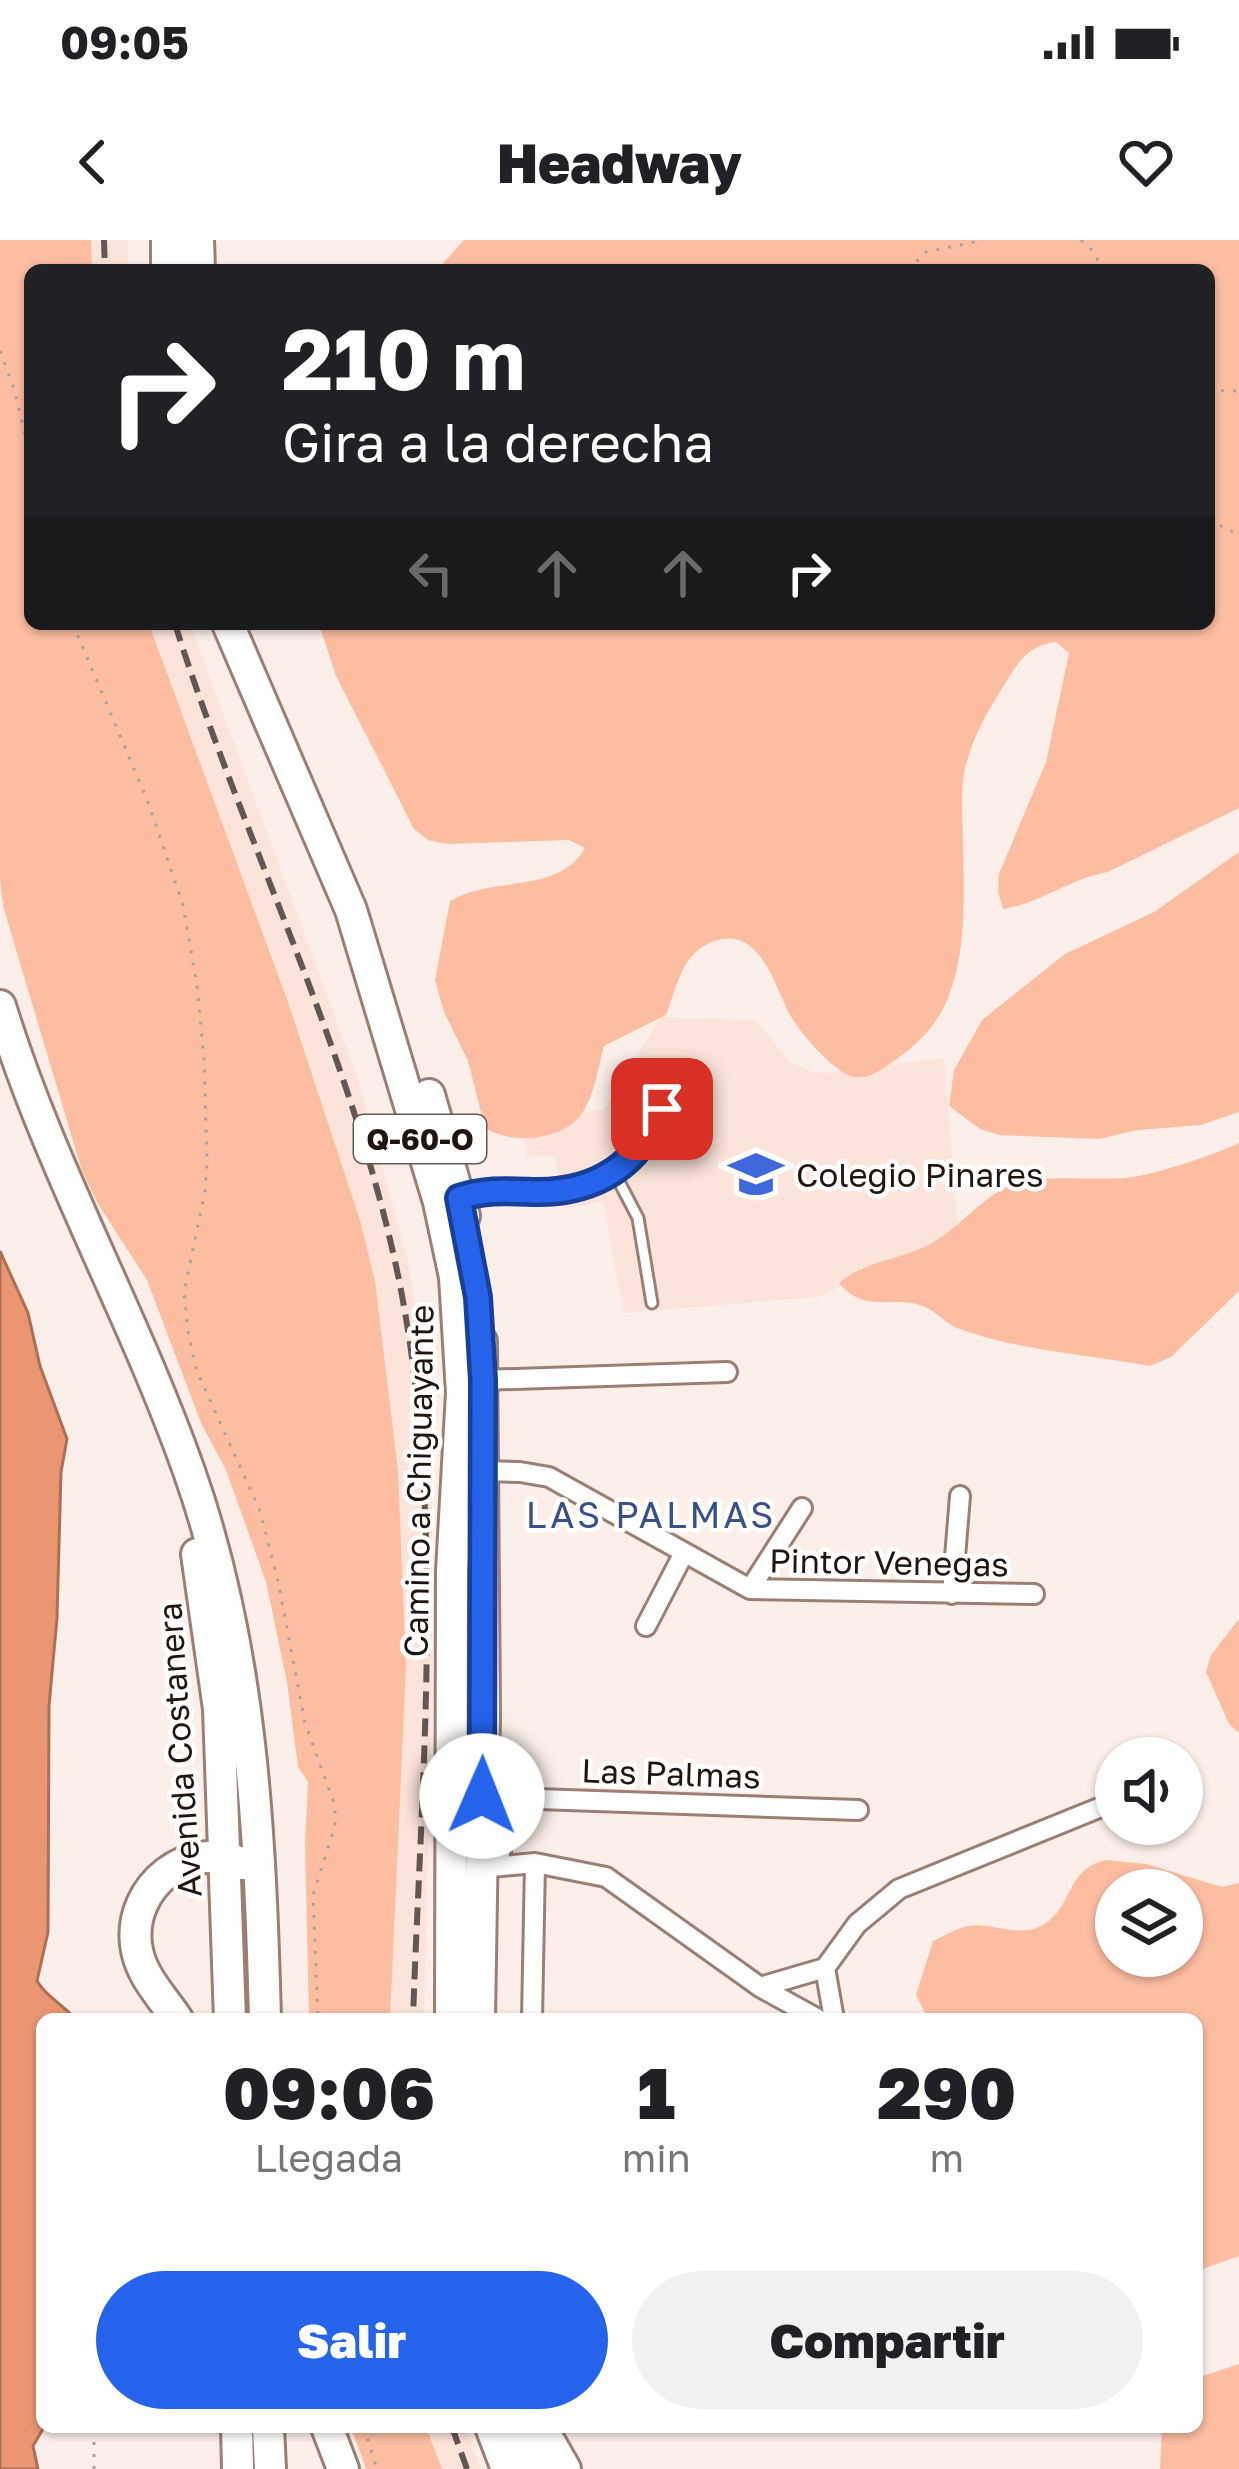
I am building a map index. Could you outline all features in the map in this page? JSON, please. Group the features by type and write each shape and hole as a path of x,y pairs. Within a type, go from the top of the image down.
{"main road":[{"name":"Camino a Chiguayante","path":"231,630 351,910 452,1258 462,1354 452,1571 451,2013"},
{"name":"Camino a Chiguayante","path":"253,630 364,888 459,1198 476,1283 483,1380 482,1796 492,1862 479,2013"},
{"name":"Avenida Costanera","path":"0,1006 49,1141 190,1473 227,1596 251,1741 262,1880 265,2013"},
{"name":"Avenida Costanera","path":"135,1341 174,1461 208,1611 218,1694 230,2013"},
{"path":"452,1830 492,1862"},
{"path":"172,2013 141,1965 135,1940 139,1910 156,1882 174,1867 199,1858 226,1858 243,1864 262,1880"},
{"path":"237,2433 238,2469"},
{"path":"268,2433 270,2469"},
{"path":"329,2433 343,2469"},
{"path":"493,2433 507,2469"},
{"path":"520,2433 557,2467"},
{"path":"543,2433 557,2467"}],"street":[{"path":"483,1380 727,1372"},
{"name":"Pintor Venegas","path":"484,1471 549,1478 750,1589 1034,1594"},
{"path":"952,1594 960,1496"},
{"path":"750,1589 802,1508"},
{"path":"646,1626 685,1553"},
{"name":"Las Palmas","path":"482,1796 858,1810"},
{"path":"760,1987 825,1969 856,1924 899,1889 1095,1810"},
{"path":"492,1862 535,1863 606,1877 760,1987 807,2013"},
{"path":"532,2013 535,1863"},
{"path":"825,1969 833,2013"}],"lane":[{"path":"459,1198 494,1190 560,1190 594,1184 615,1174 634,1156 660,1116 662,1093"},
{"path":"615,1174 638,1218 652,1303"}],"path":[{"path":"914,264 926,251 984,240"},
{"path":"1081,240 1100,264"},
{"path":"0,351 24,429"},
{"path":"76,630 148,802 183,905 204,1059 207,1161 184,1292 188,1331 196,1369 260,1511 305,1723 335,1806 335,1826 313,1895 318,2013"},
{"path":"94,2433 94,2469"},
{"path":"366,2433 377,2469"}],"shaded area":[{"path":"0,240 91,240 92,264 24,264 24,630 151,630 288,1002 360,1220 375,1281 398,1471 406,1668 390,2013 309,2013 308,1782 298,1767 287,1682 266,1582 226,1470 201,1423 147,1280 82,1171 3,906"},
{"path":"91,240 128,240 128,264 92,264"},
{"path":"464,240 1239,240 1239,808 1108,872 1003,909 999,874 1046,762 1069,653 1056,642 1037,647 1013,670 970,751 962,791 964,901 958,961 943,1009 915,1044 872,1074 847,1074 801,1032 757,953 736,939 722,939 690,958 666,1015 604,1046 590,1097 574,1122 551,1134 523,1138 485,1128 468,1061 444,1012 435,980 450,901 485,888 542,879 573,863 585,848 569,840 447,844 428,840 414,829 336,676 321,630 1215,630 1215,264 442,264"},
{"path":"151,630 192,630 358,1079 409,1265 427,1393 432,1476 424,2013 390,2013 406,1668 375,1281 360,1220 288,1002"},
{"path":"1239,852 1239,1112 1201,1125 1138,1130 1099,1139 999,1135 980,1129 949,1106 954,1070 982,1020 1065,954 1154,912"},
{"name":"Colegio Pinares","path":"661,1017 756,1020 789,1062 818,1074 944,1058 958,1230 818,1297 624,1313 603,1202 564,1208 555,1156 527,1157 522,1125 604,1109"},
{"path":"1239,1143 1239,1291 1171,1357 1150,1366 979,1335 913,1303 860,1299 839,1283 861,1269 932,1243 990,1197 1016,1183 1135,1177"},
{"path":"0,1251 28,1313 40,1366 67,1439 61,1472 49,1706 48,1932 37,1981 68,2013 36,2013 36,2433 41,2433 33,2446 38,2469 0,2469"},
{"path":"1239,1619 1239,1733 1229,1724 1206,1672 1211,1655"},
{"path":"1107,1860 1163,1869 1095,1869 1095,1977 1203,1977 1203,1881 1222,1887 1239,1883 1239,2256 1203,2269 1203,2013 925,2013 916,1995 933,1941 968,1926 1034,1929 1053,1917 1076,1879 1093,1864"},
{"path":"1239,2364 1239,2469 1160,2469 1162,2433 1203,2433 1203,2376"},
{"path":"353,2433 428,2433 442,2469 366,2469"},
{"path":"428,2433 467,2433 481,2469 442,2469"}],"railway":[{"path":"104,240 105,264"},
{"path":"177,630 355,1116 400,1285 423,1465 426,1558 425,1744 413,2013"},
{"path":"454,2433 467,2469"}],"place":[{"name":"Colegio Pinares","path":"756,1174"}],"district":[{"name":"LAS PALMAS","path":"651,1514"}],"route":[{"path":"482,1796 483,1380 478,1297 459,1198 494,1190 560,1190 604,1180 634,1156 662,1109"}]}
